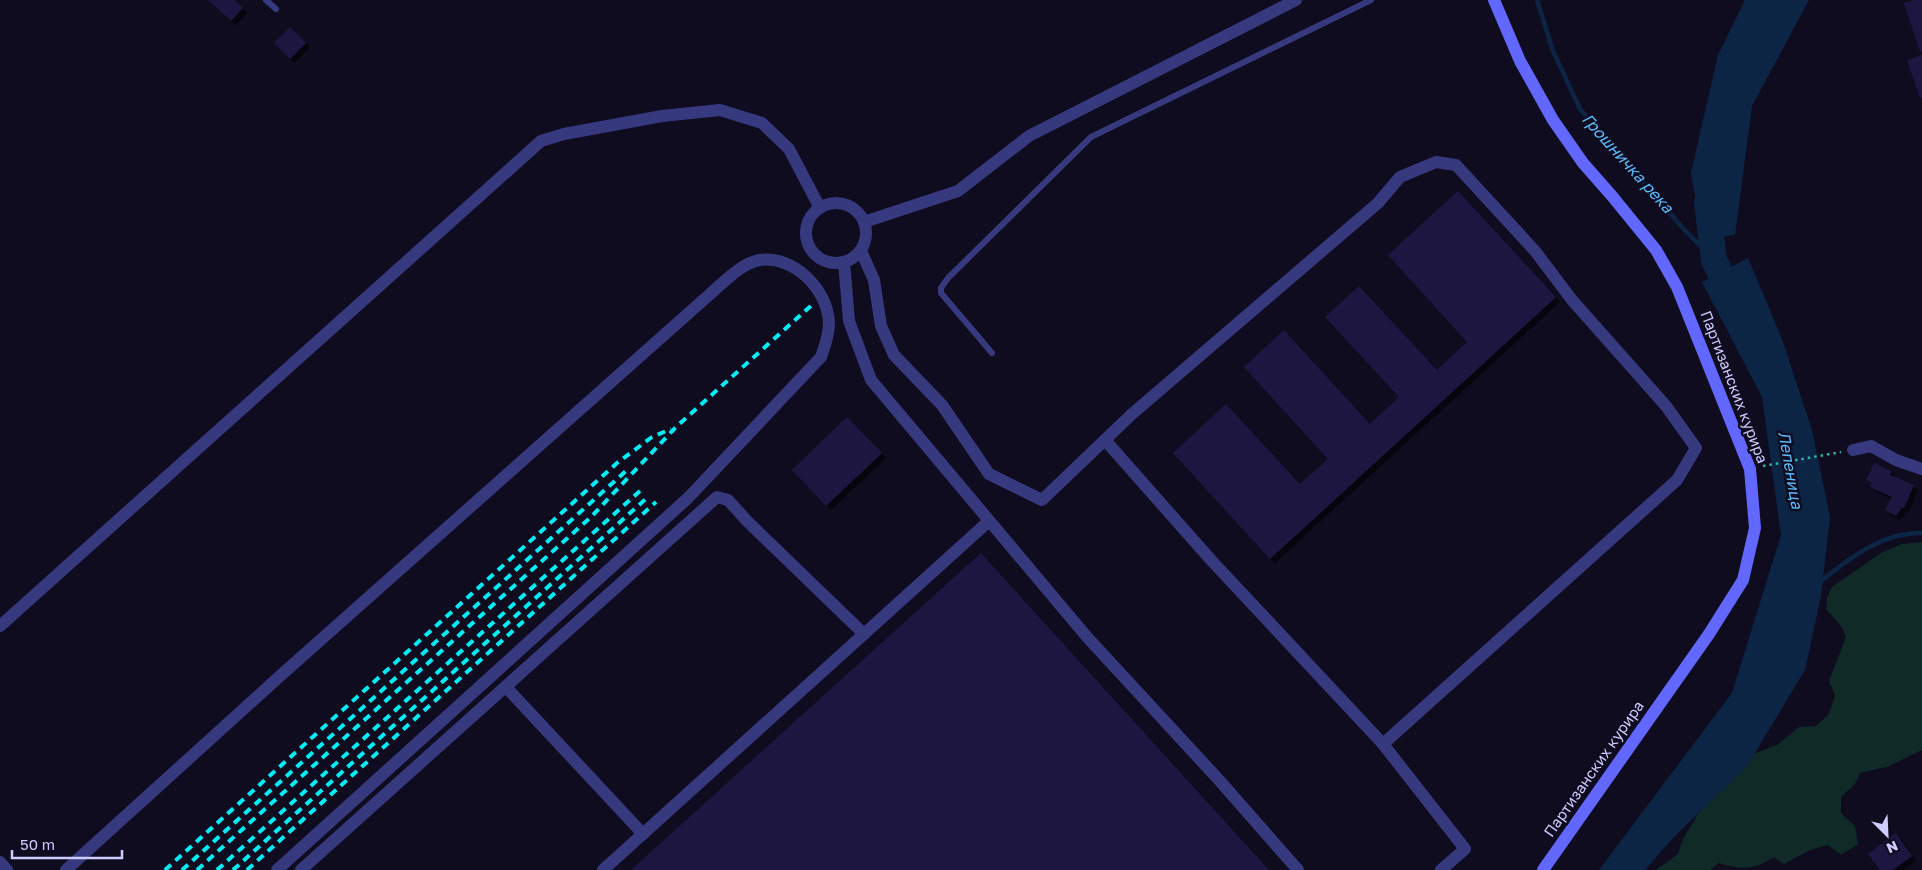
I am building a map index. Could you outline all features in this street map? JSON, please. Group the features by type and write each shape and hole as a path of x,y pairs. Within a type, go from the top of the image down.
{"street":[{"path":"864,222 958,191 1029,136 1296,0"},
{"name":"Партизанских курира","path":"1494,0 1520,61 1552,120 1583,163 1656,250 1677,287 1750,469 1756,528 1743,580 1709,634 1543,870"},
{"path":"0,626 541,141 564,134 662,116 720,110 762,123 789,149 820,208"},
{"path":"860,251 874,280 881,326 894,355 942,405 989,474 1042,500 1139,408 1378,203 1400,177 1436,162 1456,165 1528,244 1572,300 1666,406 1696,448 1678,480 1383,744"},
{"path":"830,204 850,207 858,213 864,222 865,242 854,258 844,262 826,262 811,250 807,241 808,223 820,208 830,204"},
{"path":"66,870 280,676 727,280 747,265 760,260 786,263 809,277 818,290 829,321 828,339 821,357 688,498 277,870"},
{"path":"844,262 849,321 871,380 1087,638 1219,780 1298,870"},
{"path":"1105,440 1211,560 1383,744 1465,849 1441,870"},
{"path":"1853,450 1872,446 1896,460 1922,469"},
{"path":"301,870 717,497 728,500 747,521 864,634"},
{"path":"603,870 989,521"},
{"path":"506,687 643,834"},
{"path":"0,862 7,870"}],"lane":[{"path":"266,0 276,9"},
{"path":"992,353 941,293 941,288 948,278 1091,137 1370,0"}],"path":[{"path":"1750,469 1853,450"}],"green space":[{"path":"1922,542 1922,750 1887,767 1860,773 1855,784 1841,797 1841,813 1855,826 1858,844 1841,855 1828,845 1810,850 1784,864 1774,857 1747,868 1719,863 1710,870 1656,870 1678,854 1683,839 1712,791 1753,754 1777,745 1799,727 1816,726 1829,714 1835,695 1829,681 1846,637 1841,626 1826,609 1827,598 1832,587 1881,553 1902,544"}],"water":[{"path":"1745,0 1809,0 1752,106 1735,235 1703,238 1691,173 1718,55"},
{"name":"Лепеница","path":"1748,258 1782,339 1812,430 1830,517 1821,596 1805,670 1747,766 1671,840 1645,870 1599,870 1732,693 1781,535 1762,397 1702,282"}],"building":[{"path":"208,0 235,0 243,8 231,21"},
{"path":"1922,0 1922,51 1920,51 1904,3"},
{"path":"290,27 306,43 290,59 274,43"},
{"path":"1922,55 1922,97 1920,98 1907,60"},
{"path":"1458,191 1556,297 1270,559 1173,453 1226,404 1300,484 1328,459 1244,367 1284,330 1370,424 1399,397 1325,317 1359,286 1437,370 1467,342 1388,255"},
{"path":"847,417 882,453 826,506 792,470"},
{"path":"1874,463 1891,471 1890,475 1914,485 1904,508 1902,507 1896,516 1885,510 1892,497 1870,487 1872,483 1866,480"},
{"path":"981,553 1269,870 631,870"},
{"path":"1896,833 1912,856 1893,870 1880,870 1868,854"}],"waterway":[{"name":"Грошничка река","path":"1537,0 1553,51 1580,109 1681,226 1714,260"},
{"name":"Грошничка река","path":"1707,202 1714,260 1736,305"},
{"path":"1820,582 1867,548 1893,537 1922,533"}],"railway":[{"path":"197,870 591,517 676,427 814,303"},
{"path":"165,870 617,463 652,437 671,429"},
{"path":"182,870 627,470"},
{"path":"217,870 641,490"},
{"path":"233,870 649,496"},
{"path":"247,870 656,502"}]}
